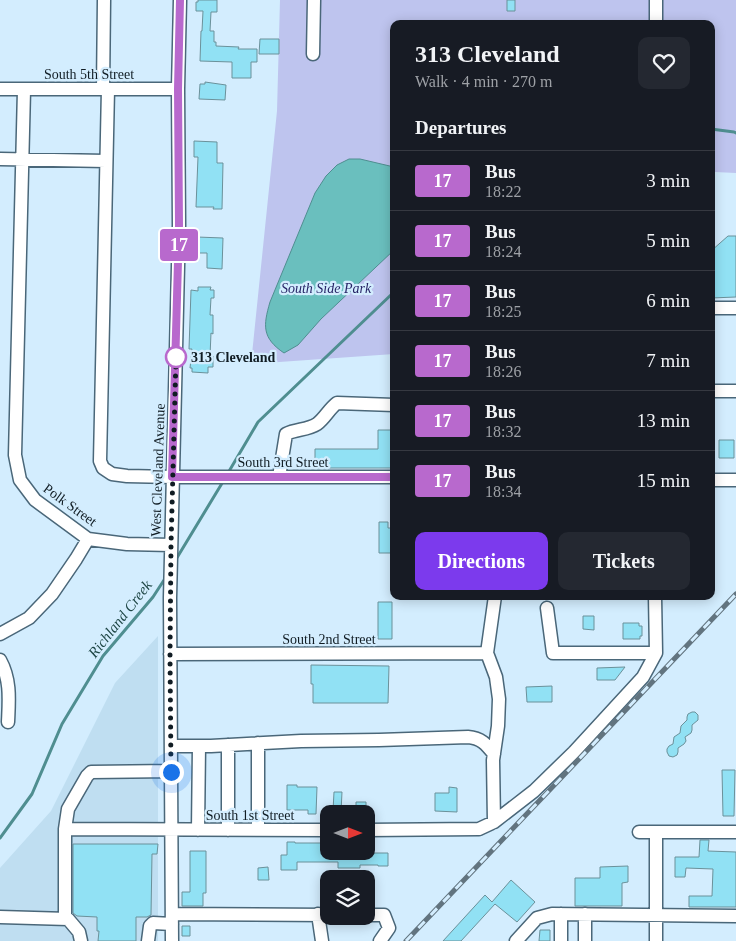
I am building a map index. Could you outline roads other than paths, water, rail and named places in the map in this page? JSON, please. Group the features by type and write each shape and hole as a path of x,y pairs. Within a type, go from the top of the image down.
{"street":[{"name":"South 3rd Street","path":"104,0 106,161 100,461 103,468 112,474 127,476 390,477"},
{"name":"West Cleveland Avenue","path":"172,941 170,598 179,225 178,89 180,0"},
{"path":"313,54 314,0"},
{"path":"656,0 656,20"},
{"name":"South 5th Street","path":"0,89 178,89"},
{"name":"Polk Street","path":"24,90 15,454 20,480 35,500 88,539 171,547"},
{"path":"0,159 106,161"},
{"path":"715,308 736,308"},
{"path":"715,391 736,390"},
{"path":"279,477 286,434 293,430 312,427 319,423 337,403 390,405"},
{"path":"715,480 736,480"},
{"path":"0,634 28,618 52,594 88,539"},
{"path":"494,600 487,653 496,676 498,699 498,726 494,754 494,822"},
{"path":"375,830 479,829 494,822 534,791 574,752 643,677 656,653 655,600"},
{"path":"547,608 553,653 656,653"},
{"name":"South 2nd Street","path":"170,654 487,653"},
{"path":"0,660 8,680 8,722"},
{"path":"171,746 228,745 301,740 468,737 480,739 486,743 494,754"},
{"path":"258,743 258,830"},
{"path":"228,745 228,830"},
{"path":"198,830 199,746"},
{"path":"65,919 65,829 68,809 87,776 91,772 171,772"},
{"name":"South 1st Street","path":"65,829 320,830"},
{"path":"640,832 736,832"},
{"path":"656,832 656,941"},
{"path":"516,941 537,918 552,914 736,916"},
{"path":"561,914 561,941"},
{"path":"585,914 585,941"},
{"path":"148,941 150,926 153,923 172,919 320,915"},
{"path":"375,915 384,915 389,928 380,941"},
{"path":"0,917 68,919 80,932 81,941"},
{"path":"322,941 323,925"}],"waterway":[{"name":"Richland Creek","path":"715,130 736,133"},
{"name":"Richland Creek","path":"228,473 258,422 390,296"},
{"name":"Richland Creek","path":"175,561 224,480"},
{"name":"Richland Creek","path":"0,838 32,794 62,724 103,656 153,597 166,577"}],"railway":[{"path":"406,941 736,594"}],"place":[{"name":"313 Cleveland","path":"176,357"}],"park label":[{"name":"South Side Park","path":"326,288"}]}
